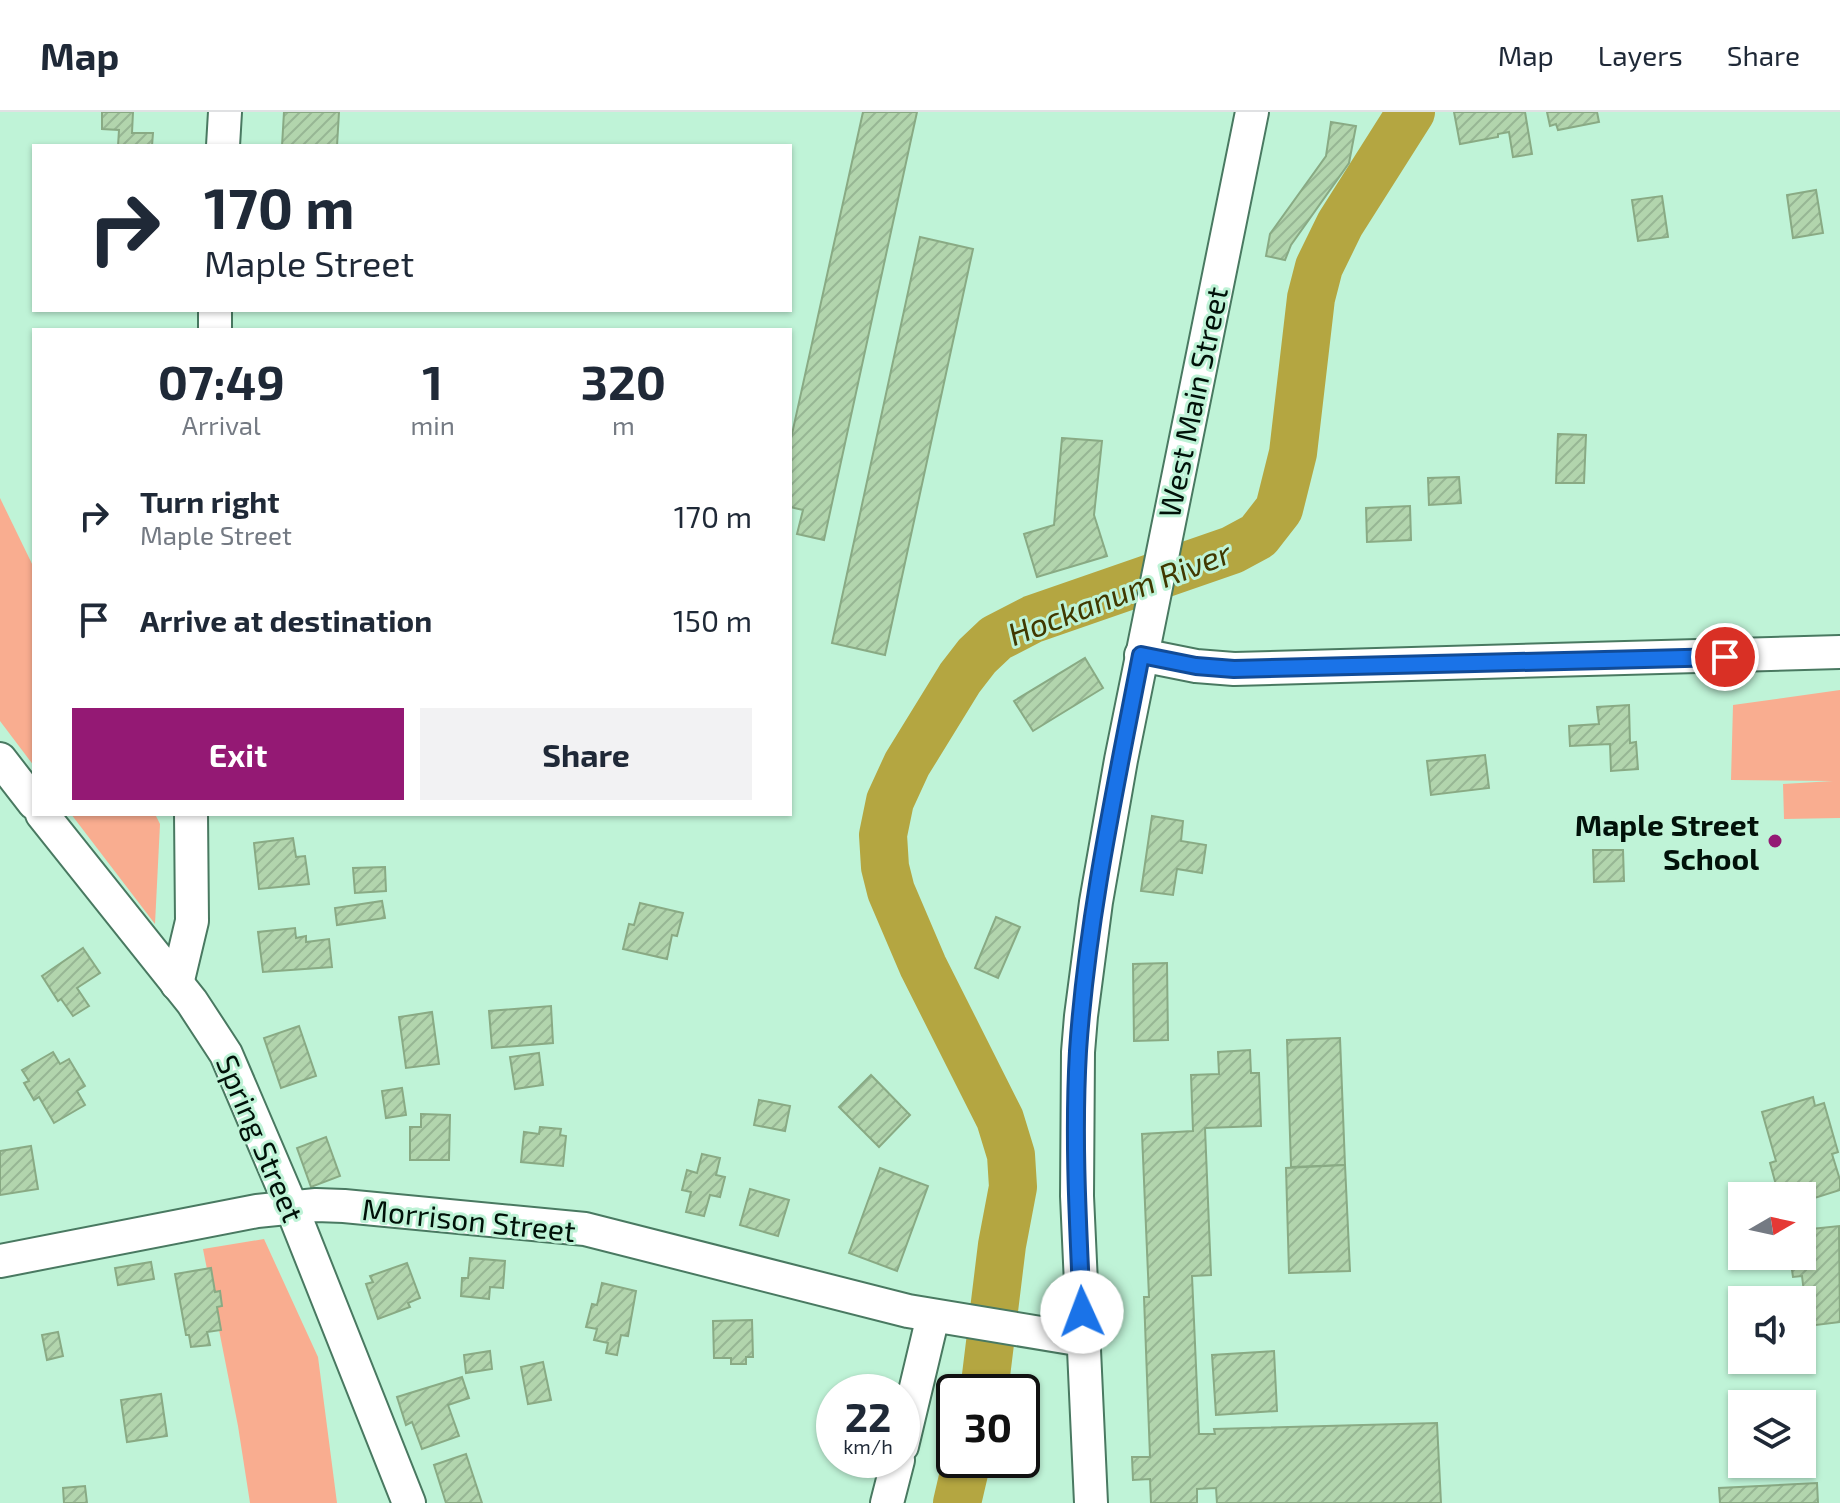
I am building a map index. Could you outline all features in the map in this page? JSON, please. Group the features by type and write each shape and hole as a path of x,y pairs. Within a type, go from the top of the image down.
{"street":[{"path":"223,144 225,112"},
{"name":"West Main Street","path":"1091,1503 1076,1183 1079,1040 1106,839 1252,112"},
{"path":"1141,655 1196,666 1234,669 1840,652"},
{"path":"0,759 32,800"},
{"name":"Spring Street","path":"44,816 177,984 226,1054 291,1206 409,1503"},
{"path":"177,984 192,921 191,816"},
{"name":"Morrison Street","path":"0,1261 213,1218 291,1206 344,1206 585,1229 946,1318 1083,1340"},
{"path":"920,1394 946,1318"},
{"path":"887,1503 893,1478"}],"shaded area":[{"path":"0,498 32,564 32,763 0,721"},
{"path":"1840,690 1840,818 1784,819 1783,784 1833,781 1731,780 1733,705"},
{"path":"73,816 156,816 160,824 155,924"},
{"path":"264,1239 318,1357 337,1503 250,1503 203,1249"}],"building":[{"path":"102,112 133,112 132,133 153,133 152,144 118,144 119,130 102,129"},
{"path":"284,112 339,112 337,144 282,144"},
{"path":"863,112 917,112 824,540 797,534 803,510 792,507 792,434"},
{"path":"1454,112 1525,112 1532,154 1513,157 1509,132 1460,144"},
{"path":"1547,112 1597,112 1599,122 1558,130 1556,124 1550,126"},
{"path":"1331,122 1356,126 1349,163 1291,245 1285,260 1266,256 1270,234 1326,156"},
{"path":"1816,190 1823,233 1793,238 1787,195"},
{"path":"1662,196 1668,237 1638,241 1632,200"},
{"path":"920,237 973,249 885,655 832,643"},
{"path":"1558,434 1586,435 1584,483 1556,483"},
{"path":"1062,438 1102,441 1094,515 1107,556 1037,577 1024,534 1054,525"},
{"path":"1459,477 1461,503 1429,505 1428,478"},
{"path":"1410,506 1411,540 1367,542 1366,508"},
{"path":"1085,658 1103,688 1033,731 1014,701"},
{"path":"1629,705 1630,743 1636,742 1638,769 1611,771 1610,744 1570,746 1569,726 1599,724 1597,707"},
{"path":"1485,755 1489,788 1431,795 1427,761"},
{"path":"1152,816 1183,821 1181,841 1206,845 1202,873 1177,869 1173,895 1141,891"},
{"path":"293,838 296,857 305,856 309,884 259,889 254,843"},
{"path":"1593,850 1623,850 1624,881 1594,882"},
{"path":"385,867 386,891 355,893 353,868"},
{"path":"382,901 385,918 337,925 335,908"},
{"path":"640,903 683,913 677,936 672,935 667,959 623,949 629,924 634,925"},
{"path":"996,917 1020,927 998,978 975,968"},
{"path":"295,928 296,938 306,936 306,942 329,939 332,967 263,972 258,932"},
{"path":"83,948 100,973 77,988 89,1006 73,1016 61,999 58,1001 42,976"},
{"path":"1167,963 1168,1040 1134,1041 1133,964"},
{"path":"551,1006 553,1043 492,1048 489,1011"},
{"path":"432,1012 439,1064 406,1068 399,1017"},
{"path":"299,1026 316,1076 281,1088 264,1038"},
{"path":"1340,1038 1345,1165 1291,1167 1287,1040"},
{"path":"1250,1050 1251,1073 1259,1073 1261,1126 1205,1128 1211,1275 1192,1276 1199,1434 1215,1434 1214,1429 1437,1423 1441,1503 1217,1503 1216,1488 1197,1489 1197,1503 1151,1503 1150,1479 1133,1480 1132,1457 1150,1457 1144,1297 1149,1297 1142,1134 1193,1131 1191,1075 1219,1074 1218,1052"},
{"path":"53,1052 60,1064 69,1059 85,1086 77,1091 85,1105 54,1123 39,1097 34,1100 24,1083 29,1081 22,1070"},
{"path":"539,1053 543,1085 515,1089 510,1057"},
{"path":"871,1075 910,1115 879,1147 839,1107"},
{"path":"402,1088 406,1115 386,1118 382,1091"},
{"path":"1813,1097 1815,1106 1824,1103 1838,1152 1832,1154 1840,1190 1816,1198 1816,1182 1775,1182 1770,1163 1776,1161 1762,1112"},
{"path":"759,1100 790,1106 785,1131 754,1125"},
{"path":"421,1114 450,1115 449,1160 410,1160 410,1127 421,1127"},
{"path":"540,1127 561,1129 560,1135 566,1136 563,1166 521,1162 524,1132 539,1134"},
{"path":"326,1137 340,1176 311,1187 297,1148"},
{"path":"31,1146 38,1189 0,1195 0,1151"},
{"path":"702,1154 720,1158 716,1175 725,1177 720,1197 710,1195 704,1216 686,1212 691,1192 682,1190 687,1170 697,1173"},
{"path":"1345,1165 1350,1271 1289,1273 1286,1168"},
{"path":"880,1168 928,1186 897,1271 849,1253"},
{"path":"750,1189 789,1200 778,1236 740,1225"},
{"path":"1839,1226 1840,1322 1816,1325 1816,1286 1803,1286 1802,1276 1793,1277 1792,1270 1816,1270 1816,1228"},
{"path":"470,1258 505,1261 503,1288 490,1287 489,1299 461,1296 462,1278 468,1278"},
{"path":"151,1262 154,1279 118,1285 115,1268"},
{"path":"407,1263 420,1298 408,1303 410,1307 378,1319 366,1284 373,1282 370,1276"},
{"path":"211,1268 215,1292 220,1291 222,1306 217,1307 221,1330 207,1332 210,1345 191,1347 175,1274"},
{"path":"602,1283 636,1291 628,1336 621,1335 617,1355 606,1353 608,1343 594,1340 597,1329 586,1327 592,1304 597,1305"},
{"path":"752,1320 753,1357 746,1357 746,1364 731,1364 731,1358 714,1358 713,1321"},
{"path":"58,1332 63,1356 47,1360 42,1335"},
{"path":"490,1351 492,1369 466,1373 464,1355"},
{"path":"1274,1351 1277,1411 1216,1415 1212,1355"},
{"path":"543,1362 551,1400 528,1404 521,1367"},
{"path":"462,1377 469,1398 448,1405 459,1436 422,1449 412,1422 406,1425 397,1397"},
{"path":"161,1394 167,1436 127,1442 121,1400"},
{"path":"466,1454 482,1503 446,1503 434,1465"},
{"path":"1817,1483 1818,1503 1720,1503 1719,1488"},
{"path":"85,1486 87,1503 64,1503 63,1488"}],"waterway":[{"name":"Hockanum River","path":"986,1374 1002,1245 1013,1187 1011,1155 1000,1119 923,966 891,891 885,867 883,835 890,801 907,764 960,678 996,638 1033,619 1232,550 1258,536 1279,509 1293,453 1311,298 1319,267 1340,224 1411,112"},
{"name":"Hockanum River","path":"957,1503 963,1478"}],"place":[{"name":"Maple Street School","path":"1775,841"}],"route":[{"path":"1082,1312 1076,1145 1081,1016 1106,839 1141,655 1217,669 1725,657"}]}
